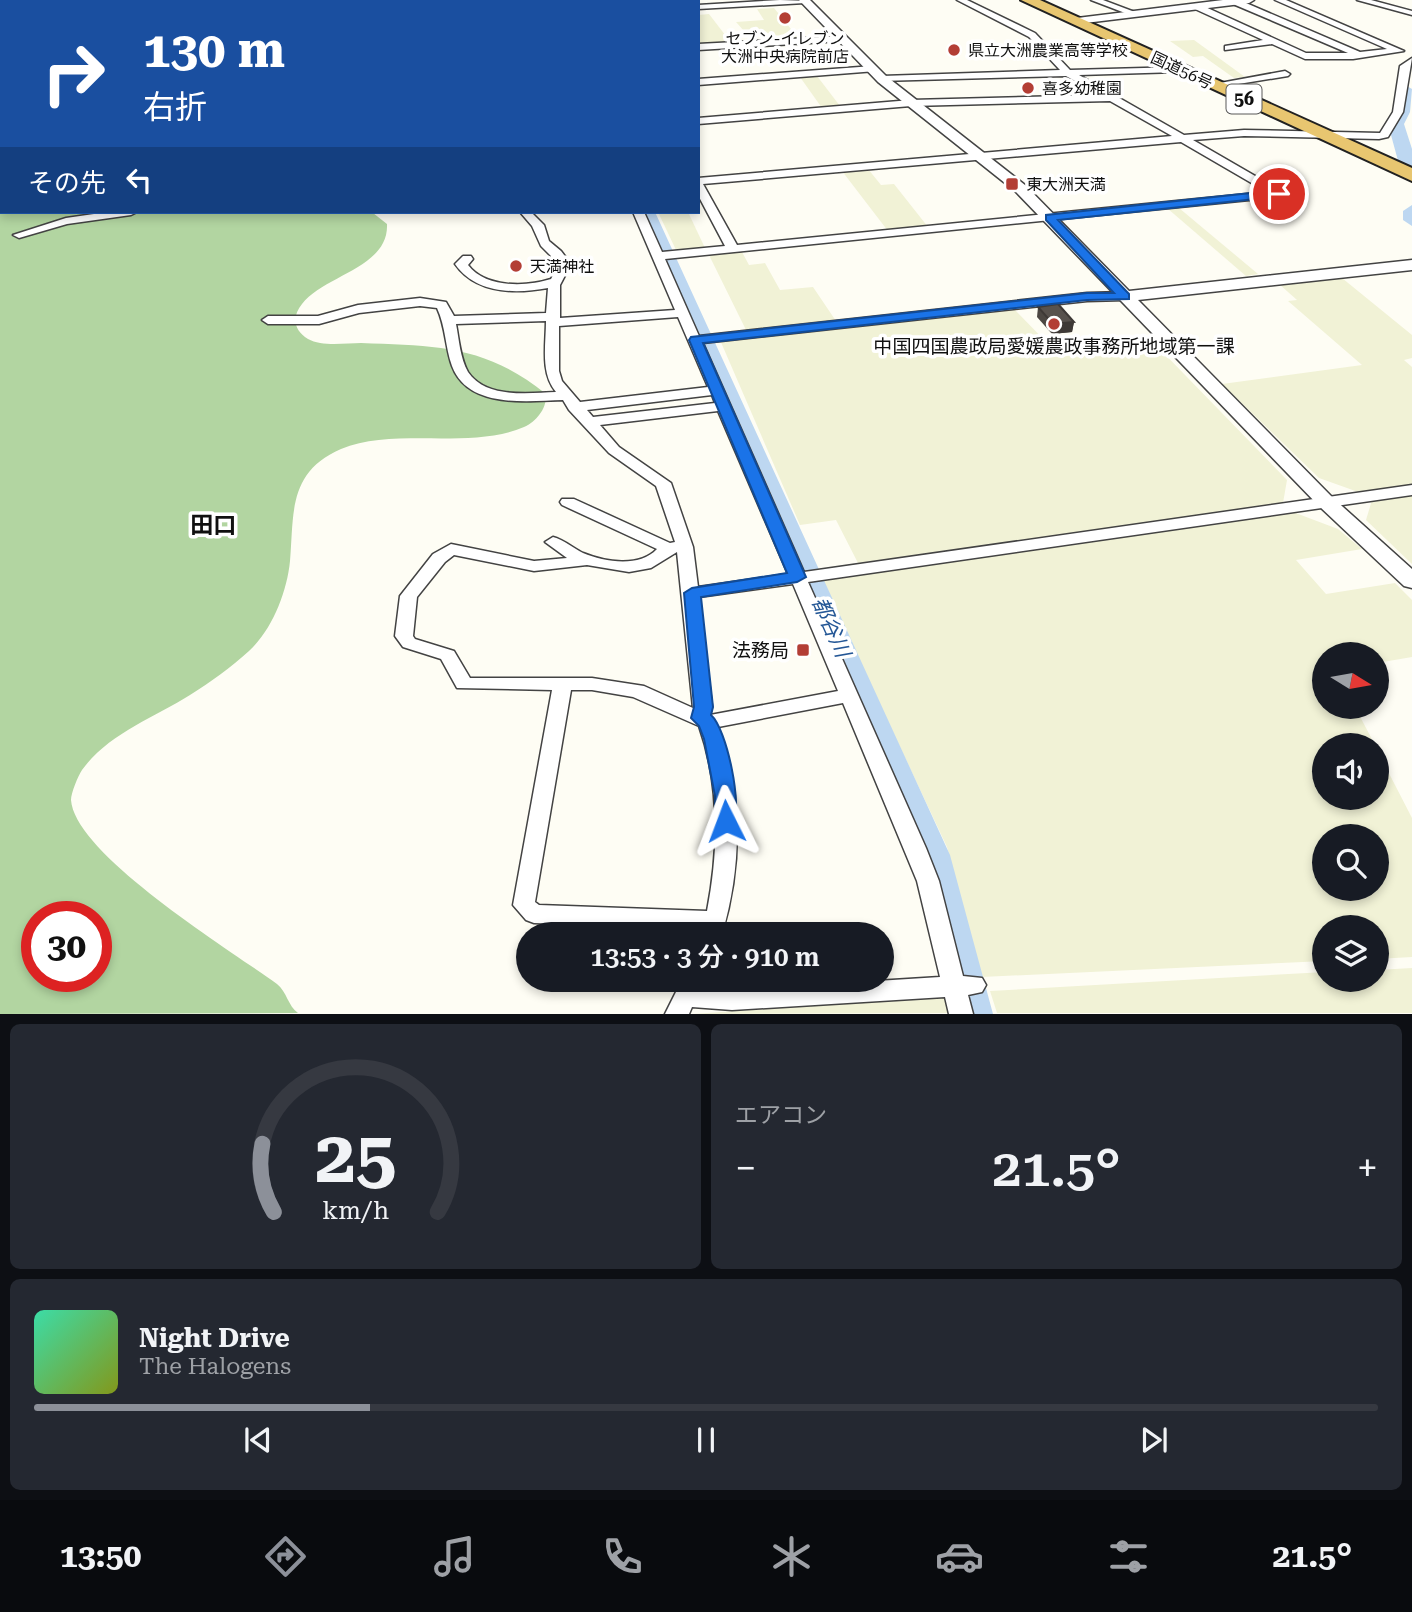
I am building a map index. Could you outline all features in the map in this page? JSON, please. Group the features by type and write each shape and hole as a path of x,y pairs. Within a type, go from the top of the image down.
{"highway":[{"name":"国道56号","path":"1028,0 1411,174"}],"street":[{"path":"700,7 804,0 877,74 980,155 1050,218 1326,502 1412,582"},
{"path":"664,256 1279,194 1067,72 1032,35 961,0"},
{"path":"1095,0 1136,14"},
{"path":"1077,22 1249,0"},
{"path":"1279,0 1412,55"},
{"path":"1361,0 1412,13"},
{"path":"1236,2 1359,55"},
{"path":"1198,8 1305,56 1359,55 1399,50"},
{"path":"1250,31 1327,20"},
{"path":"700,47 842,38"},
{"path":"1228,48 1273,41"},
{"path":"700,182 1244,133 1384,135 1398,111 1405,66 1412,61"},
{"path":"700,82 877,74 1178,69"},
{"path":"1214,85 1285,74"},
{"path":"700,121 911,103 1111,98"},
{"path":"700,186 733,249"},
{"path":"19,235 65,221 116,214"},
{"path":"527,214 538,225 539,238 561,256 565,264 552,296 552,371 555,382 614,450 663,483 677,547 692,593 704,720 714,739 726,796 726,846 714,922"},
{"path":"640,214 664,256 684,313 701,339 724,406 805,576 849,695 928,881 963,986 961,1013"},
{"path":"467,259 461,264 464,271 482,282 498,287 547,285 557,281"},
{"path":"701,339 1412,265"},
{"path":"268,320 319,320 358,309 419,302 442,305 449,320 464,376 491,394 569,401 717,390"},
{"path":"449,320 554,320 684,313"},
{"path":"588,422 724,406"},
{"path":"692,593 1412,490"},
{"path":"568,502 677,547"},
{"path":"553,542 584,561"},
{"path":"677,547 661,559 645,565 584,561 534,566 451,549 439,558 409,596 404,636 409,643 448,655 464,684 592,684 637,691 704,720 849,695"},
{"path":"562,684 523,905 534,914 644,922"},
{"path":"686,997 732,1000 963,986"}],"green space":[{"path":"774,8 799,39 768,41 759,30 744,31 736,22 764,20 757,9"},
{"path":"709,14 732,44 700,46 700,15"},
{"path":"1194,40 1245,77 1234,78 1203,56 1193,57 1170,41"},
{"path":"817,76 840,106 822,108 800,77"},
{"path":"868,169 881,185 894,184 928,227 888,231 842,171"},
{"path":"1167,208 1179,208 1258,274 1246,276"},
{"path":"0,214 374,214 387,224 385,239 378,251 354,270 312,294 302,304 296,318 299,331 308,339 327,344 413,345 459,351 502,366 546,394 543,409 533,421 503,434 384,440 341,449 324,458 311,469 297,496 286,585 265,632 249,651 205,685 105,746 82,770 75,785 71,800 79,822 99,847 126,874 159,900 277,984 298,1013 0,1014"},
{"path":"659,214 689,214 705,248 676,250"},
{"path":"742,252 749,265 765,263 780,290 813,287 836,321 746,330 709,255"},
{"path":"1342,278 1412,335 1412,358 1404,360 1412,367 1412,485 1361,493 1319,478 1222,384 1362,365 1288,301 1297,300 1279,284"},
{"path":"1014,309 1054,350 1152,341 1287,480 1283,503 858,563 836,520 800,525 720,340"},
{"path":"1412,493 1412,564 1366,520 1372,500"},
{"path":"1293,512 1338,529 1362,549 1296,560 1326,594 1395,583 1412,600 1412,657 1390,661 1390,642 1312,642 1312,719 1361,719 1369,733 1312,733 1312,810 1389,810 1389,773 1412,818 1412,957 1389,958 1389,915 1312,915 1312,962 982,977 947,847 821,579"},
{"path":"1412,968 1412,1013 997,1013 990,991 1312,973 1312,992 1389,992 1389,969"},
{"path":"944,996 948,1013 693,1014"}],"building":[{"path":"1058,304 1074,322 1053,324 1038,307"}],"waterway":[{"path":"1405,90 1402,112 1396,124 1409,168"},
{"path":"1412,211 1412,220"},
{"name":"都谷川","path":"647,214 932,855 974,1014"}],"place":[{"name":"セブン-イレブン 大洲中央病院前店","path":"785,18"},
{"name":"県立大洲農業高等学校","path":"954,50"},
{"name":"喜多幼稚園","path":"1028,88"},
{"name":"東大洲天満","path":"1012,184"},
{"name":"天満神社","path":"516,266"},
{"name":"中国四国農政局愛媛農政事務所地域第一課","path":"1054,324"},
{"name":"法務局","path":"803,650"}],"district":[{"name":"田口","path":"213,525"}],"route":[{"path":"726,821 726,796 714,739 707,722 700,718 703,707 700,658 692,593 797,577 695,340 1087,297 1125,296 1050,218 1279,194"}]}
